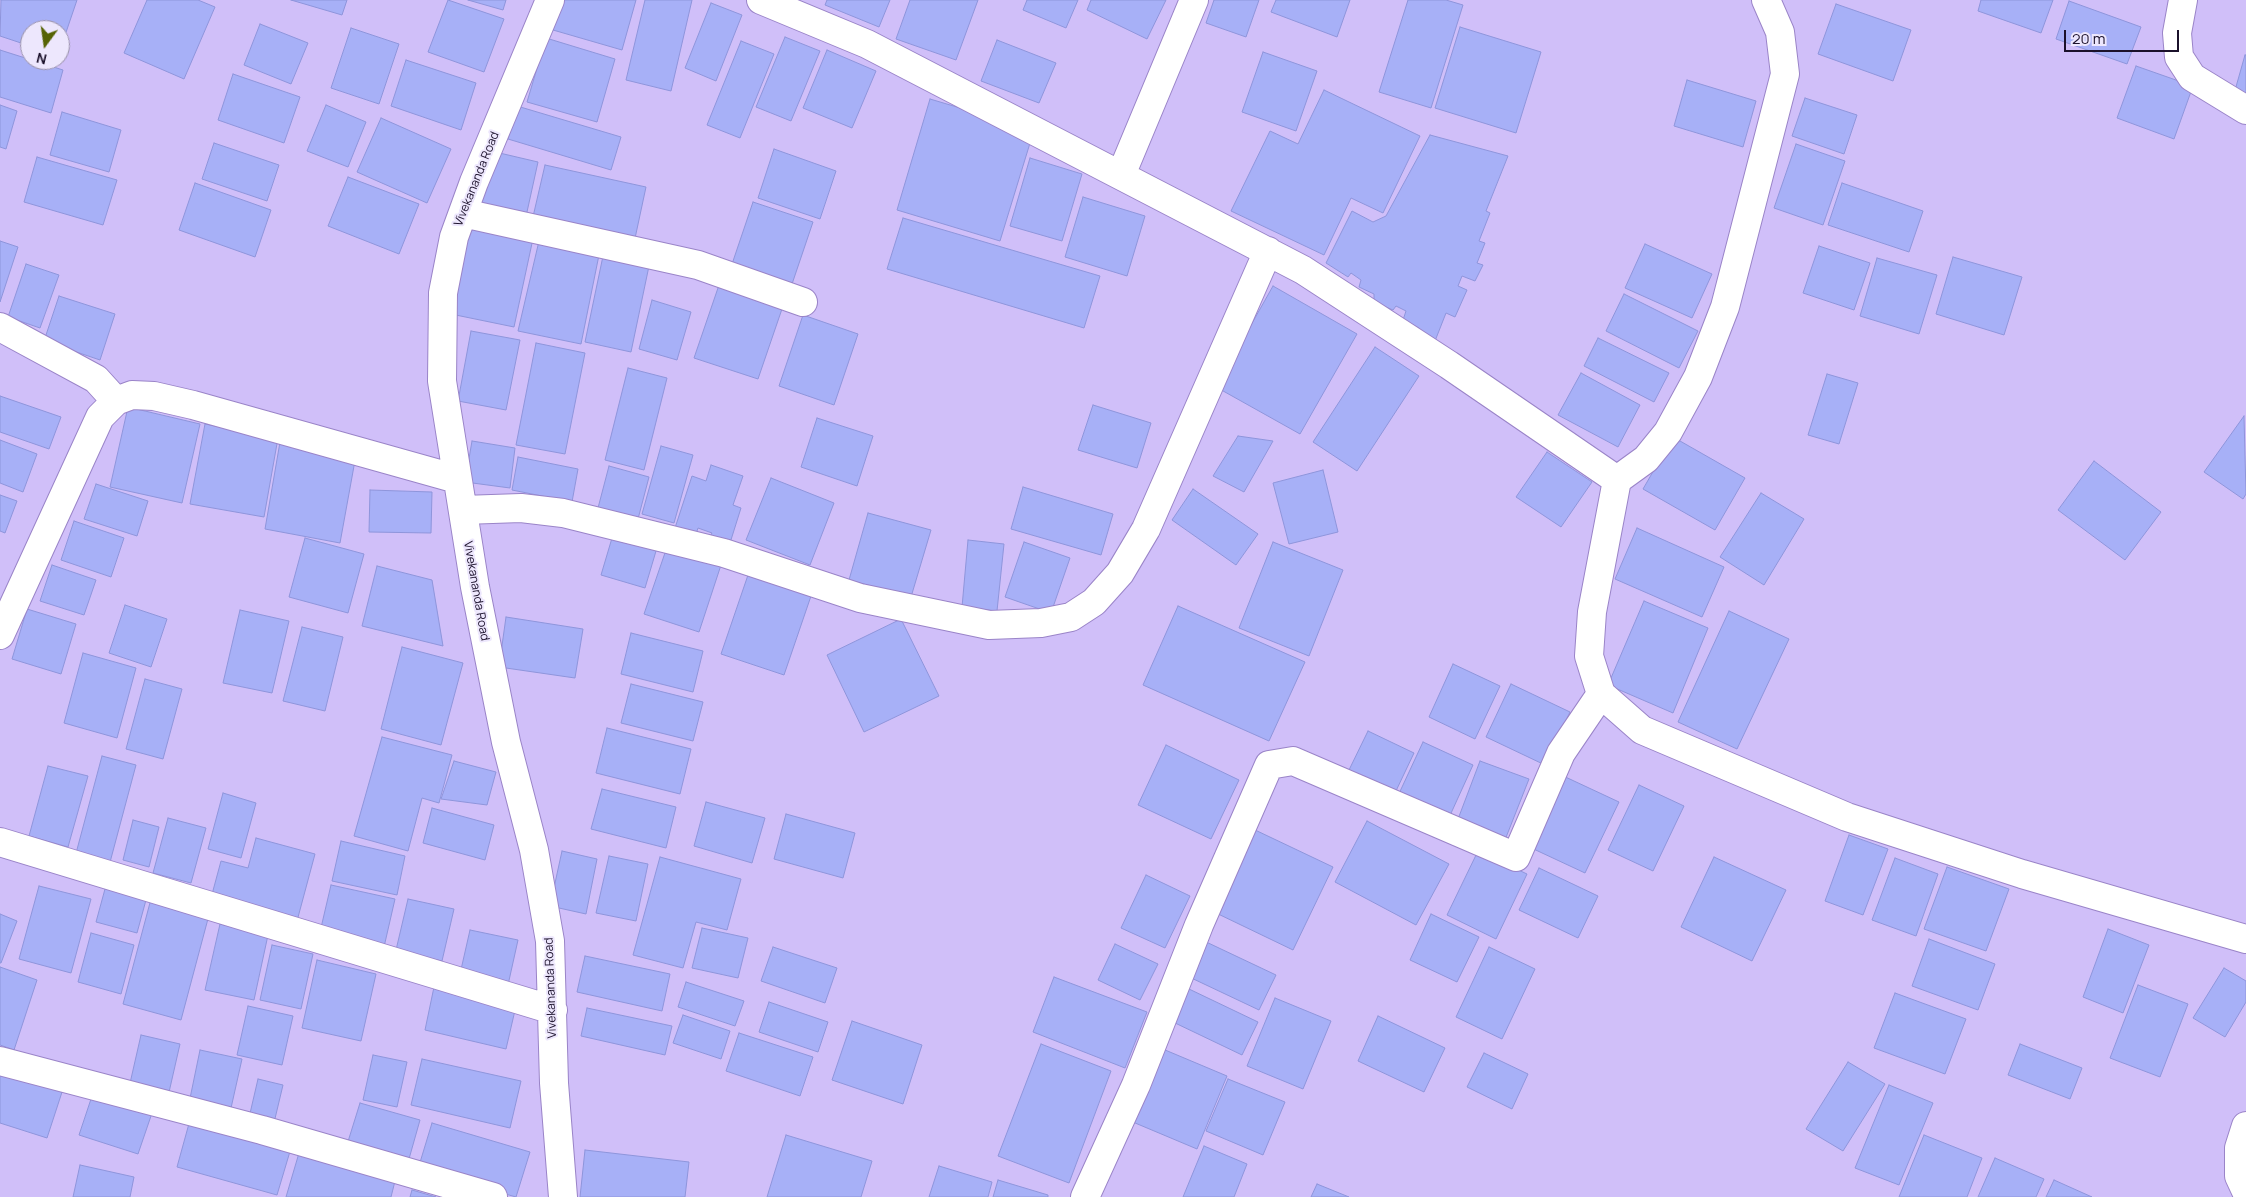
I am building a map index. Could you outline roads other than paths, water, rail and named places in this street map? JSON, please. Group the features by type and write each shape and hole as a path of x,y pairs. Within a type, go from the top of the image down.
{"street":[{"name":"Vivekananda Road","path":"550,0 454,237 443,293 442,381 475,587 506,742 536,859 550,941 554,1083 563,1197"},
{"path":"761,0 866,44 1303,270 1448,365 1617,480"},
{"path":"1121,175 1194,0"},
{"path":"1766,0 1780,32 1785,74 1725,307 1698,377 1668,432 1646,459 1617,480 1592,612 1589,656 1601,694 1642,730 1847,817 2022,874 2246,939"},
{"path":"2183,0 2177,33 2179,57 2192,77 2246,110"},
{"path":"463,213 698,265 803,302"},
{"path":"462,510 521,508 563,513 724,553 860,598 989,625 1041,623 1071,617 1094,602 1120,573 1146,529 1268,251"},
{"path":"0,327 96,379 116,401"},
{"path":"0,635 100,417 116,401 132,395 154,396 457,479"},
{"path":"1085,1197 1136,1085 1199,925 1269,766 1293,761 1516,857 1561,752 1601,694"},
{"path":"0,842 552,1010"},
{"path":"0,1061 262,1130 493,1197"},
{"path":"2246,1126 2239,1148 2240,1176 2246,1191"}]}
